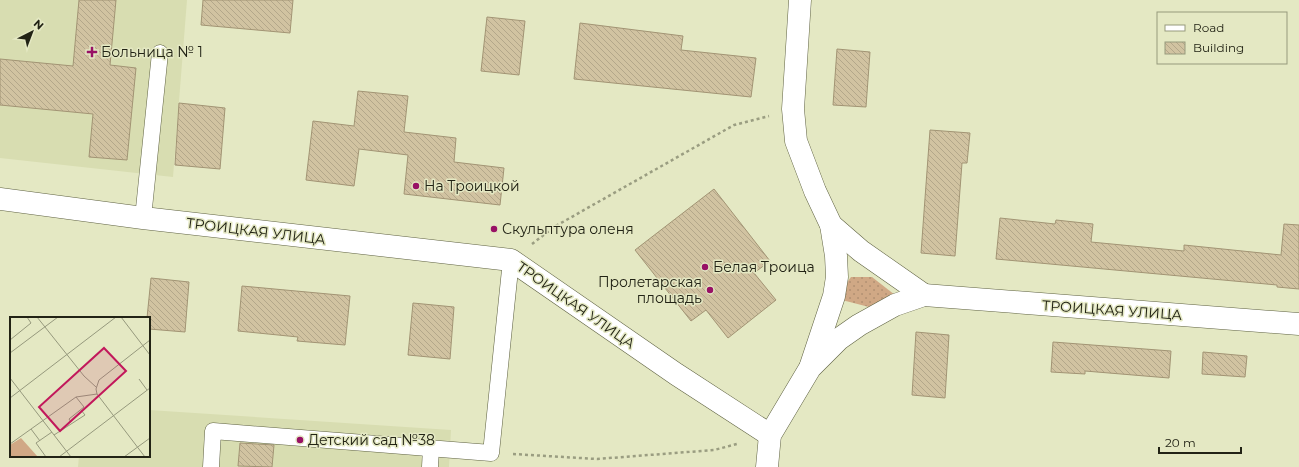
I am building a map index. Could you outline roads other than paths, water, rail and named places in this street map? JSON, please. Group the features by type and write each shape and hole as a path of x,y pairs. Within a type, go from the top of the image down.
{"street":[{"path":"800,0 793,109 796,141 815,192 831,225 836,256 837,277 834,296 810,368"},
{"name":"ТРОИЦКАЯ УЛИЦА","path":"0,199 143,218 511,260 676,374 770,435 810,368 840,339 859,324 895,305 924,295 1299,324"},
{"path":"831,225 867,255 924,295"},
{"path":"767,467 770,435"}],"lane":[{"path":"143,218 160,53"},
{"path":"211,467 213,431 491,453 511,260"},
{"path":"430,467 431,448"}],"place":[{"name":"Больница № 1","path":"92,52"},
{"name":"На Троицкой","path":"416,186"},
{"name":"Скульптура оленя","path":"494,229"},
{"name":"Белая Троица","path":"705,267"},
{"name":"Пролетарская площадь","path":"710,290"},
{"name":"Детский сад №38","path":"300,440"}]}
